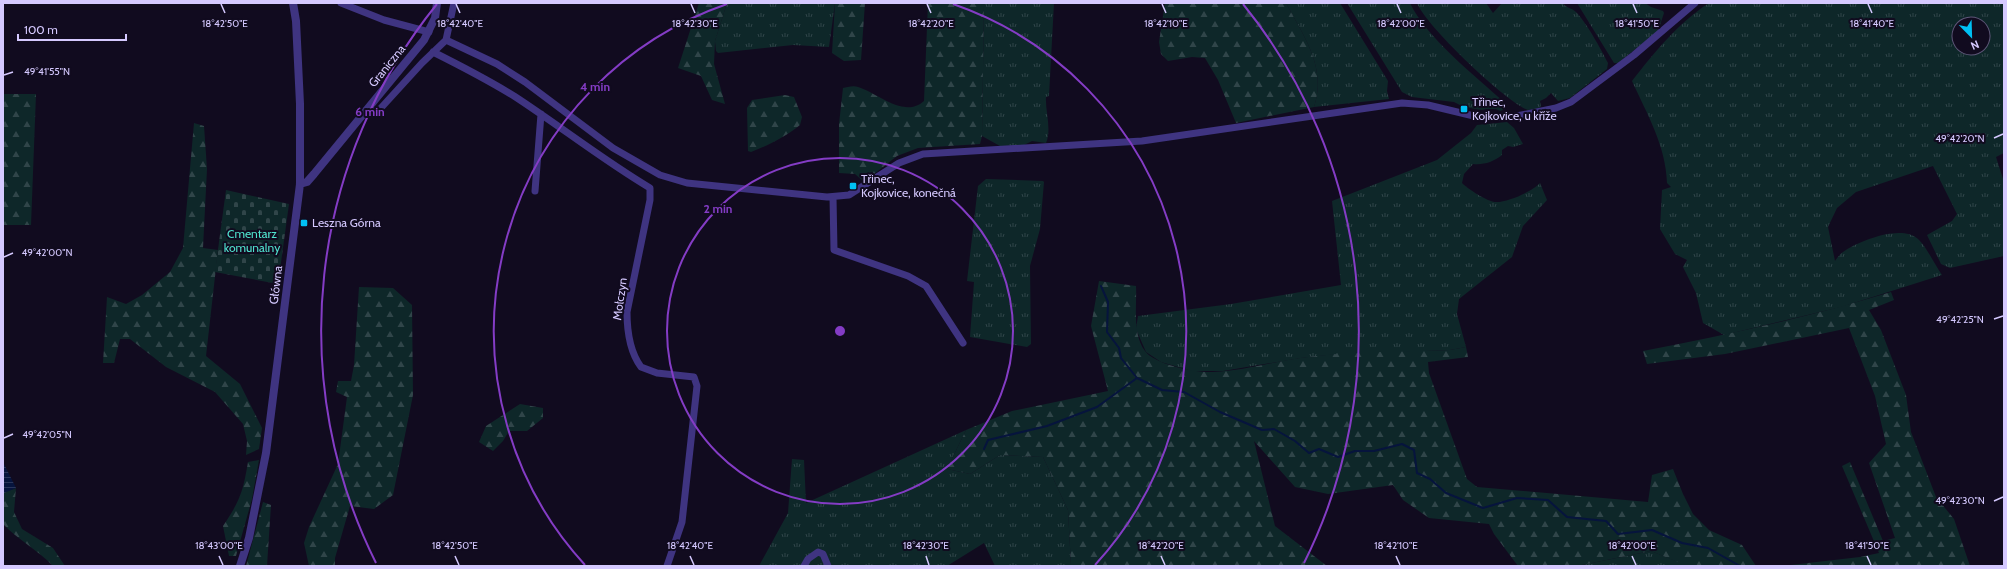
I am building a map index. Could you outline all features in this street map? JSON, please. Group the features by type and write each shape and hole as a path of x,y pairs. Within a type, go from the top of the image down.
{"street":[{"name":"Główna","path":"240,566 249,538 266,453 300,184 300,104 296,21 293,3"},
{"name":"Graniczna","path":"300,184 307,182 314,174 429,32 384,20 341,3"},
{"path":"429,32 435,18 437,3"},
{"path":"365,111 370,113 380,109 446,40 454,3"},
{"path":"446,40 497,64 531,87 612,148 660,175 686,183 719,188 833,196 849,195 899,163 923,154 1142,141 1402,103 1428,106 1478,117 1512,117 1541,112 1571,102 1634,55 1695,3"},
{"name":"Mołczyn","path":"433,52 484,78 541,114 613,166 650,188 650,200 627,312 627,325 633,353 641,368 657,372 686,375 694,377 696,381 682,522 667,566"},
{"path":"535,191 541,114"},
{"path":"833,196 834,250 908,276 926,286 963,343"},
{"path":"804,566 808,559 814,553 818,552 822,554 828,566"}],"green space":[{"path":"699,3 727,3 715,41 714,64 725,104 712,100 701,76 678,68"},
{"path":"727,3 835,3 829,47 793,45 718,53 716,51 715,41"},
{"path":"835,3 865,3 861,60 844,61 832,53"},
{"path":"928,3 984,3 982,136 980,144 918,148 897,156 864,182 855,174 839,173 839,124 843,88 856,86 900,106 916,106 924,101"},
{"path":"984,3 1054,3 1049,96 1046,97 1048,138 1046,143 1032,141 1024,145 1000,146 982,136"},
{"path":"1165,3 1286,3 1306,40 1316,65 1318,79 1314,107 1236,123 1218,80 1205,58 1192,57 1168,61 1161,54 1159,42"},
{"path":"1286,3 1340,3 1388,81 1387,91 1389,99 1314,107 1318,79 1316,65 1306,40"},
{"path":"1347,3 1410,3 1417,16 1427,29 1452,56 1504,102 1503,110 1482,110 1464,107 1454,102 1412,97 1402,92"},
{"path":"1417,3 1486,3 1493,13 1502,3 1563,3 1580,16 1589,29 1608,63 1607,69 1570,98 1558,101 1551,93 1540,101 1541,106 1539,108 1528,110 1517,104 1486,79 1450,45 1423,14"},
{"path":"1577,3 1645,3 1651,7 1663,11 1664,13 1658,31 1618,63 1614,63"},
{"path":"1709,3 2004,3 2004,153 1996,157 2004,182 2004,256 1950,268 1941,264 1927,235 1952,221 1957,214 1933,166 1856,192 1837,208 1828,227 1835,261 1843,252 1859,243 1880,236 1901,233 1911,235 1921,242 1942,275 1841,307 1724,335 1703,323 1696,293 1683,267 1687,260 1675,254 1660,229 1662,190 1671,187 1667,183 1666,169 1655,130 1632,81 1667,39 1687,20"},
{"path":"3,94 36,94 31,225 3,225"},
{"path":"785,95 794,97 802,117 800,125 770,144 751,152 748,151 747,108 752,100"},
{"path":"1507,122 1514,128 1523,144 1513,147 1508,146 1502,150 1502,155 1495,160 1481,164 1473,164 1464,174 1462,183 1484,198 1493,202 1502,202 1520,196 1540,183 1547,200 1523,226 1512,257 1459,299 1457,314 1466,347 1450,350 1328,355 1223,371 1192,371 1161,362 1146,352 1136,329 1138,316 1231,304 1341,285 1332,201 1437,160 1471,133 1477,125"},
{"path":"194,123 204,126 207,169 203,248 218,250 206,356 240,384 262,428 259,449 246,455 247,441 243,424 215,392 166,367 130,339 120,339 114,363 103,363 107,297 126,304 142,295 170,272 183,248"},
{"path":"986,179 1044,182 1040,229 1030,266 1031,344 1027,347 970,337 974,282 967,281 978,186"},
{"name":"Cmentarz komunalny","path":"226,190 289,204 278,284 215,272"},
{"path":"1099,281 1136,286 1136,320 1138,336 1145,351 1150,356 1167,364 1197,371 1224,371 1318,356 1356,353 1450,350 1466,347 1468,357 1428,362 1429,373 1467,479 1477,487 1648,502 1652,475 1673,469 1693,514 1709,530 1742,545 1756,566 1681,566 1680,563 1651,551 1577,566 1518,566 1494,534 1489,524 1429,518 1403,500 1393,485 1328,494 1295,487 1254,441 1275,526 1327,566 1071,566 1068,510 1043,457 1000,455 970,474 947,469 966,430 1012,411 1108,391 1091,326"},
{"path":"359,287 393,288 412,305 413,395 393,495 374,509 350,506 335,558 335,566 309,566 304,543 309,527 338,464 347,397 336,392 338,381 351,381 354,365"},
{"path":"1891,292 1894,300 1869,310 1881,330 1906,395 1911,432 1936,497 1954,519 1970,566 1782,566 1860,557 1879,553 1842,466 1850,462 1883,541 1895,538 1869,463 1886,444 1875,396 1849,328 1725,354 1647,364 1643,351 1768,325 1830,310"},
{"path":"520,404 543,408 543,418 527,431 509,431 503,441 493,451 479,442 486,426"},
{"path":"966,430 947,469 970,474 1000,455 1043,457 1068,510 1071,566 995,566 984,543 947,566 759,566 788,513 792,459 804,460 806,503"},
{"path":"259,460 252,499 236,556 229,556 223,526 240,496 248,462"},
{"path":"16,488 14,512 22,529 53,548 65,566 53,566 3,524 3,493"},
{"path":"263,502 271,505 267,566 246,566"},
{"path":"1651,551 1681,563 1681,566 1577,566"}],"water":[{"path":"3,462 16,488 4,493 3,493"}],"waterway":[{"path":"1101,286 1108,302 1107,332 1119,348 1121,358 1137,378"},
{"path":"984,449 988,440 1047,426 1097,407 1137,378 1162,390 1184,392 1220,412 1262,430 1274,429 1295,441 1309,453 1319,449 1338,457 1355,451 1374,451 1402,444 1414,450 1417,473 1430,479 1446,493 1483,508 1517,498 1548,500 1567,517 1606,521 1618,534 1652,530 1682,543 1708,548 1740,566"}],"place":[{"name":"Třinec, Kojkovice, u kříže","path":"1464,109"},
{"name":"Třinec, Kojkovice, konečná","path":"853,186"},
{"name":"Leszna Górna","path":"304,223"}]}
